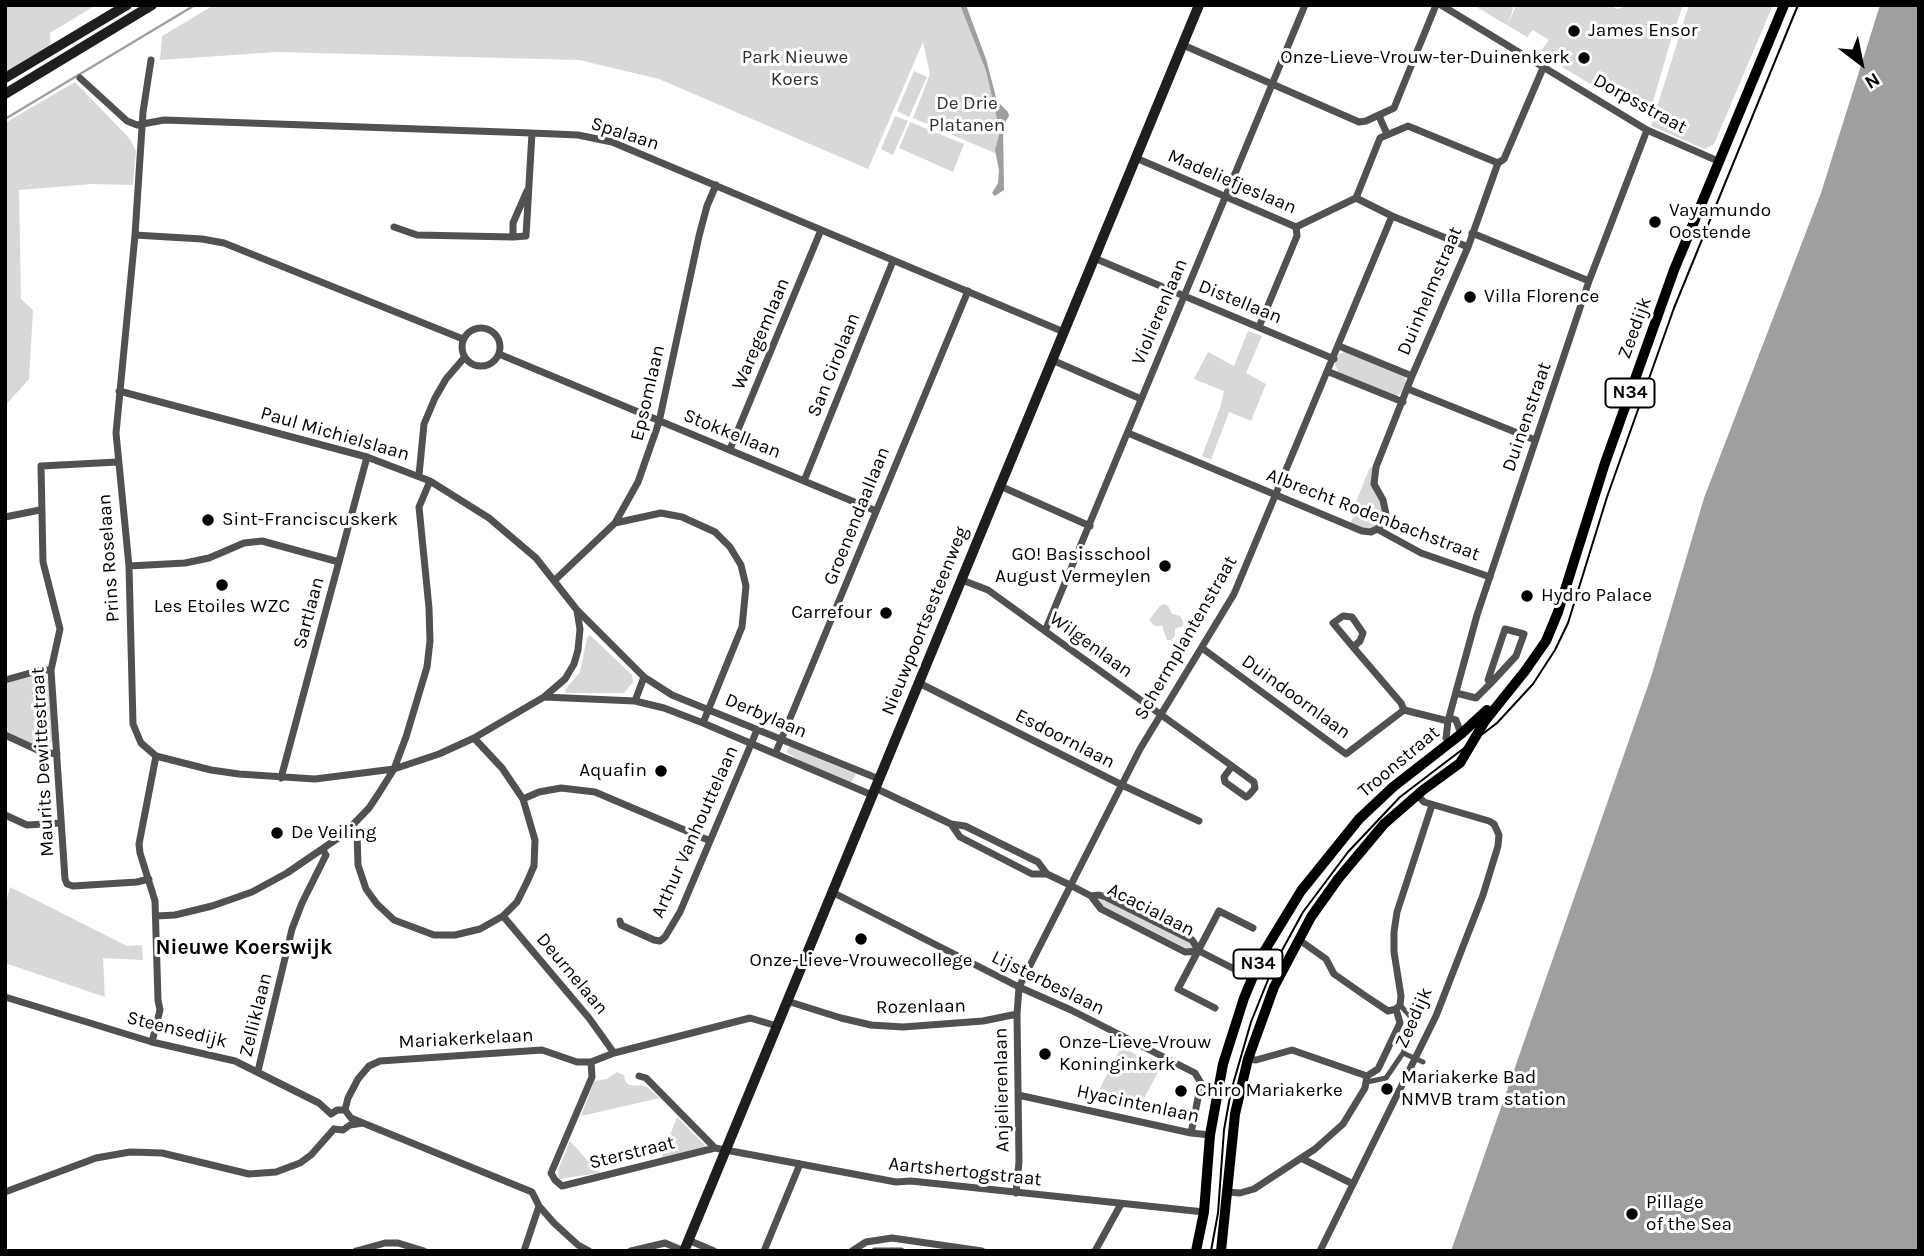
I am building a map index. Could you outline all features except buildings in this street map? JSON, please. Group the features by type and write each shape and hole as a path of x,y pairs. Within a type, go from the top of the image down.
{"main road":[{"path":"5,78 127,5"},
{"path":"5,94 152,5"},
{"name":"Nieuwpoortsesteenweg","path":"686,1247 1199,5"},
{"name":"Zeedijk","path":"1467,752 1485,721 1525,671 1551,631 1674,270 1784,5"},
{"path":"51,51 67,58"},
{"name":"Zeedijk","path":"1461,734 1502,697"},
{"name":"Troonstraat","path":"1196,1251 1204,1212 1210,1135 1223,1064 1252,978 1289,908 1331,851 1359,819 1393,787 1461,734 1467,742 1467,752 1460,763 1384,824 1361,849 1298,939 1274,987 1248,1059 1235,1114 1220,1251"},
{"name":"Acacialaan","path":"1252,978 1274,987"}],"street":[{"name":"Violierenlaan","path":"1045,631 1305,5"},
{"path":"1183,45 1360,122 1394,108 1439,5"},
{"name":"Dorpsstraat","path":"1439,5 1647,130 1718,161"},
{"name":"Prins Roselaan","path":"151,60 116,433 129,566 133,724 141,743 156,756"},
{"name":"Duinhelmstraat","path":"1377,529 1386,514 1383,500 1374,484 1376,467 1468,247 1498,163 1504,159 1543,68"},
{"path":"80,78 127,121 137,125 143,123"},
{"path":"1379,116 1387,134"},
{"name":"Spalaan","path":"143,123 153,120 532,133 578,135 612,142 1064,332"},
{"path":"1468,247 1356,198 1380,138 1408,126 1498,163"},
{"name":"Duinenstraat","path":"1450,743 1446,738 1449,720 1490,577 1589,281 1647,130"},
{"path":"394,227 416,234 526,236 532,133"},
{"name":"Madeliefjeslaan","path":"1136,158 1296,227 1356,198"},
{"name":"Epsomlaan","path":"555,580 615,523 639,482 659,422 698,236 716,185"},
{"path":"513,237 513,223 529,187"},
{"name":"Schermplantenstraat","path":"1019,987 1160,714 1234,594 1392,216"},
{"path":"1259,327 1297,236 1296,227"},
{"name":"Waregemlaan","path":"730,449 821,230"},
{"path":"1472,233 1589,281"},
{"path":"135,235 224,243 463,339"},
{"name":"Distellaan","path":"1094,258 1334,359"},
{"name":"San Cirolaan","path":"804,481 893,261"},
{"name":"Groenendaallaan","path":"776,752 968,291"},
{"path":"478,327 491,330 499,341 499,354 495,360 482,366 469,363 464,358 461,345 472,329 478,327"},
{"path":"1339,346 1412,376"},
{"name":"Stokkellaan","path":"499,354 876,510"},
{"path":"419,475 425,424 435,398 446,379 464,358"},
{"path":"1052,360 1141,399"},
{"path":"1329,372 1403,402"},
{"path":"1408,389 1535,440"},
{"name":"Paul Michielslaan","path":"119,391 367,457 419,475 498,524 555,580 577,610"},
{"name":"Albrecht Rodenbachstraat","path":"1128,433 1362,531 1371,532 1377,529 1421,553 1490,577"},
{"name":"Sartlaan","path":"281,778 367,457"},
{"name":"Maurits Dewittestraat","path":"118,462 41,466 43,562 60,629 51,670 61,823 67,884 73,886 149,879"},
{"path":"156,916 175,915 212,906 252,892 287,873 323,850 353,825 369,808 394,769 419,699 427,667 430,641 429,608 419,507 430,481"},
{"path":"1000,486 1090,526"},
{"path":"5,517 40,510"},
{"path":"615,523 661,513 682,517 715,532 730,547 741,565 746,586 742,627 703,723"},
{"path":"129,566 185,563 209,558 244,543 262,541 339,562"},
{"name":"Wilgenlaan","path":"961,580 988,590 1160,714 1232,766 1254,782 1255,788 1250,795 1246,797 1225,782 1224,777 1232,766"},
{"path":"577,610 643,677 635,701"},
{"path":"152,1042 160,1010 156,916 155,901 139,844 156,756 211,770 315,779 394,769 439,754 474,738 544,697 565,679 574,664 580,629 577,610"},
{"path":"1353,647 1360,641 1363,633 1352,617 1343,616 1333,624 1401,703 1404,710 1456,720 1461,734"},
{"path":"1456,693 1476,698 1491,683 1516,656 1524,634 1505,629 1488,680 1491,683"},
{"name":"Duindoornlaan","path":"1202,648 1346,754 1404,710"},
{"path":"5,680 41,670 51,670"},
{"name":"Derbylaan","path":"643,677 672,695 781,740 876,788"},
{"name":"Esdoornlaan","path":"919,683 1199,821"},
{"name":"Derbylaan","path":"544,697 635,701 664,708 876,788"},
{"name":"Arthur Vanhouttelaan","path":"620,921 621,925 654,940 660,941 665,937 680,912 708,840 757,730"},
{"path":"5,735 42,752 57,754"},
{"path":"353,825 357,832 358,864 366,889 394,920 434,935 455,936 480,929 503,916 517,902 534,866 535,840 523,799 502,768 474,738"},
{"path":"523,799 539,792 561,788 595,792 708,840"},
{"name":"Acacialaan","path":"876,788 951,824 965,826 1038,862 1047,874"},
{"path":"1227,1192 1240,1193 1254,1189 1303,1159 1342,1124 1367,1079 1378,1069 1389,1051 1401,1023 1394,932 1397,912 1432,805 1424,802 1418,795"},
{"name":"Zeedijk","path":"1320,1251 1419,1060 1483,895 1498,846 1499,835 1489,821 1432,805"},
{"path":"5,815 27,825 61,823"},
{"name":"Acacialaan","path":"951,824 960,837 1007,862 1032,874 1047,874 1072,886 1091,896 1101,909 1185,952 1199,951"},
{"name":"Zelliklaan","path":"258,1071 292,929 326,855 323,850"},
{"name":"Lijsterbeslaan","path":"832,892 1195,1073 1200,1083 1191,1133"},
{"name":"Acacialaan","path":"1091,896 1106,897 1192,940 1199,951 1252,978"},
{"path":"1215,1008 1178,989 1219,911 1253,928"},
{"name":"Deurnelaan","path":"503,916 589,1018 614,1053"},
{"path":"1298,939 1326,958 1334,974 1388,1011 1398,1007"},
{"name":"Anjelierenlaan","path":"1016,1193 1019,1162 1019,987"},
{"name":"Steensedijk","path":"5,997 152,1042 208,1054 258,1071 319,1103 331,1114"},
{"name":"Rozenlaan","path":"787,1001 871,1025 903,1027 971,1023 1017,1014"},
{"path":"1248,1059 1256,1060 1292,1050 1367,1079 1386,1078 1403,1053 1411,1030 1410,1016 1398,1007"},
{"path":"591,1062 614,1053 750,1018 777,1026"},
{"name":"Mariakerkelaan","path":"345,1110 358,1079 369,1066 380,1061 542,1050 577,1062 591,1062"},
{"path":"1403,1053 1419,1060"},
{"name":"Sterstraat","path":"591,1062 592,1077 551,1173 555,1181 569,1185 715,1148 726,1150"},
{"path":"639,1076 646,1078 715,1148"},
{"name":"Hyacintenlaan","path":"1018,1095 1210,1135"},
{"path":"334,1129 330,1122 331,1114 337,1110 345,1110 350,1121"},
{"path":"350,1121 363,1123 531,1192 539,1206 569,1238 589,1251"},
{"path":"334,1129 343,1130 350,1121"},
{"path":"5,1192 96,1158 130,1152 162,1153 250,1174 276,1172 300,1163 312,1155 334,1129"},
{"name":"Aartshertogstraat","path":"726,1150 896,1182 911,1181 1204,1212"},
{"path":"1303,1159 1353,1184"},
{"path":"764,1251 800,1164"},
{"path":"1095,1251 1121,1204"},
{"path":"524,1251 539,1206"},
{"path":"852,1251 866,1242 892,1238 982,1251"},
{"path":"356,1251 385,1243 398,1243 424,1251"},
{"path":"631,1251 665,1243 714,1251"},
{"path":"875,1251 901,1251"}],"green space":[{"path":"5,5 96,5 50,33 51,51 5,78"},
{"name":"Park Nieuwe Koers","path":"214,5 960,5 986,71 1001,136 996,146 997,154 913,118 930,74 923,42 868,169 659,79 579,60 277,52 160,60 162,36"},
{"path":"1473,5 1514,5 1508,25 1516,5 1610,5 1617,9 1630,5 1683,5 1650,112 1615,91 1612,97 1539,53 1549,40 1533,30 1527,37"},
{"path":"1689,5 1773,5 1714,144 1705,149 1651,126"},
{"path":"914,71 927,77 909,117 897,111"},
{"path":"75,82 130,139 136,151 133,185 92,184 19,190 21,299 33,310 29,379 5,406 5,123"},
{"path":"895,116 908,121 893,155 881,149"},
{"name":"De Drie Platanen","path":"910,122 964,144 953,172 899,148"},
{"path":"1248,331 1262,336 1246,373 1266,384 1251,421 1229,412 1211,460 1202,456 1224,391 1194,379 1208,352 1234,366"},
{"path":"1345,352 1404,376 1406,382 1402,392 1397,396 1338,372 1335,364 1339,354"},
{"path":"1370,467 1374,468 1384,514 1381,522 1373,528 1364,529 1350,524"},
{"path":"1164,604 1172,614 1180,616 1183,621 1183,626 1175,629 1175,636 1171,640 1167,640 1162,626 1155,626 1149,620"},
{"path":"590,635 632,675 633,682 624,693 566,693 565,690 580,672 587,638"},
{"path":"41,674 49,680 53,741 42,749 5,732 5,683"},
{"path":"790,746 856,774 851,783 800,761 786,752"},
{"path":"10,887 127,946 142,945 143,960 103,958 105,997 5,963 5,907"},
{"path":"1099,899 1187,941 1195,949 1186,948 1104,907"},
{"path":"1121,1047 1161,1067 1138,1109 1097,1100 1100,1088"},
{"path":"617,1072 624,1075 629,1085 646,1086 660,1098 581,1116 594,1081 607,1079"},
{"path":"677,1117 705,1148 661,1159"},
{"path":"570,1141 599,1173 559,1179 558,1170"}],"shaded area":[{"path":"960,5 966,5 986,59 997,101 1009,116 1003,126 1004,190 995,196 992,193 998,183 999,170 995,150 1000,132 986,71"},
{"path":"1880,5 1919,5 1919,1251 1451,1251 1651,677 1704,498 1821,193"}],"waterway":[{"path":"5,119 195,5"}],"tram line":[{"path":"1211,1251 1218,1213 1224,1130 1231,1091 1251,1022 1274,965 1303,912 1348,852 1400,797 1497,723 1533,684 1555,650 1568,623 1607,497 1674,308 1798,5"}],"place":[{"name":"James Ensor","path":"1574,31"},
{"name":"Onze-Lieve-Vrouw-ter-Duinenkerk","path":"1584,58"},
{"name":"Vayamundo Oostende","path":"1655,222"},
{"name":"Villa Florence","path":"1470,297"},
{"name":"Sint-Franciscuskerk","path":"208,520"},
{"name":"GO! Basisschool August Vermeylen","path":"1165,566"},
{"name":"Les Etoiles WZC","path":"222,585"},
{"name":"Hydro Palace","path":"1527,596"},
{"name":"Carrefour","path":"886,613"},
{"name":"Aquafin","path":"661,771"},
{"name":"De Veiling","path":"277,833"},
{"name":"Onze-Lieve-Vrouwecollege","path":"861,939"},
{"name":"Onze-Lieve-Vrouw Koninginkerk","path":"1045,1054"},
{"name":"Mariakerke Bad NMVB tram station","path":"1387,1089"},
{"name":"Chiro Mariakerke","path":"1181,1091"},
{"name":"Pillage of the Sea","path":"1632,1214"}],"district":[{"name":"Nieuwe Koerswijk","path":"244,948"}]}
